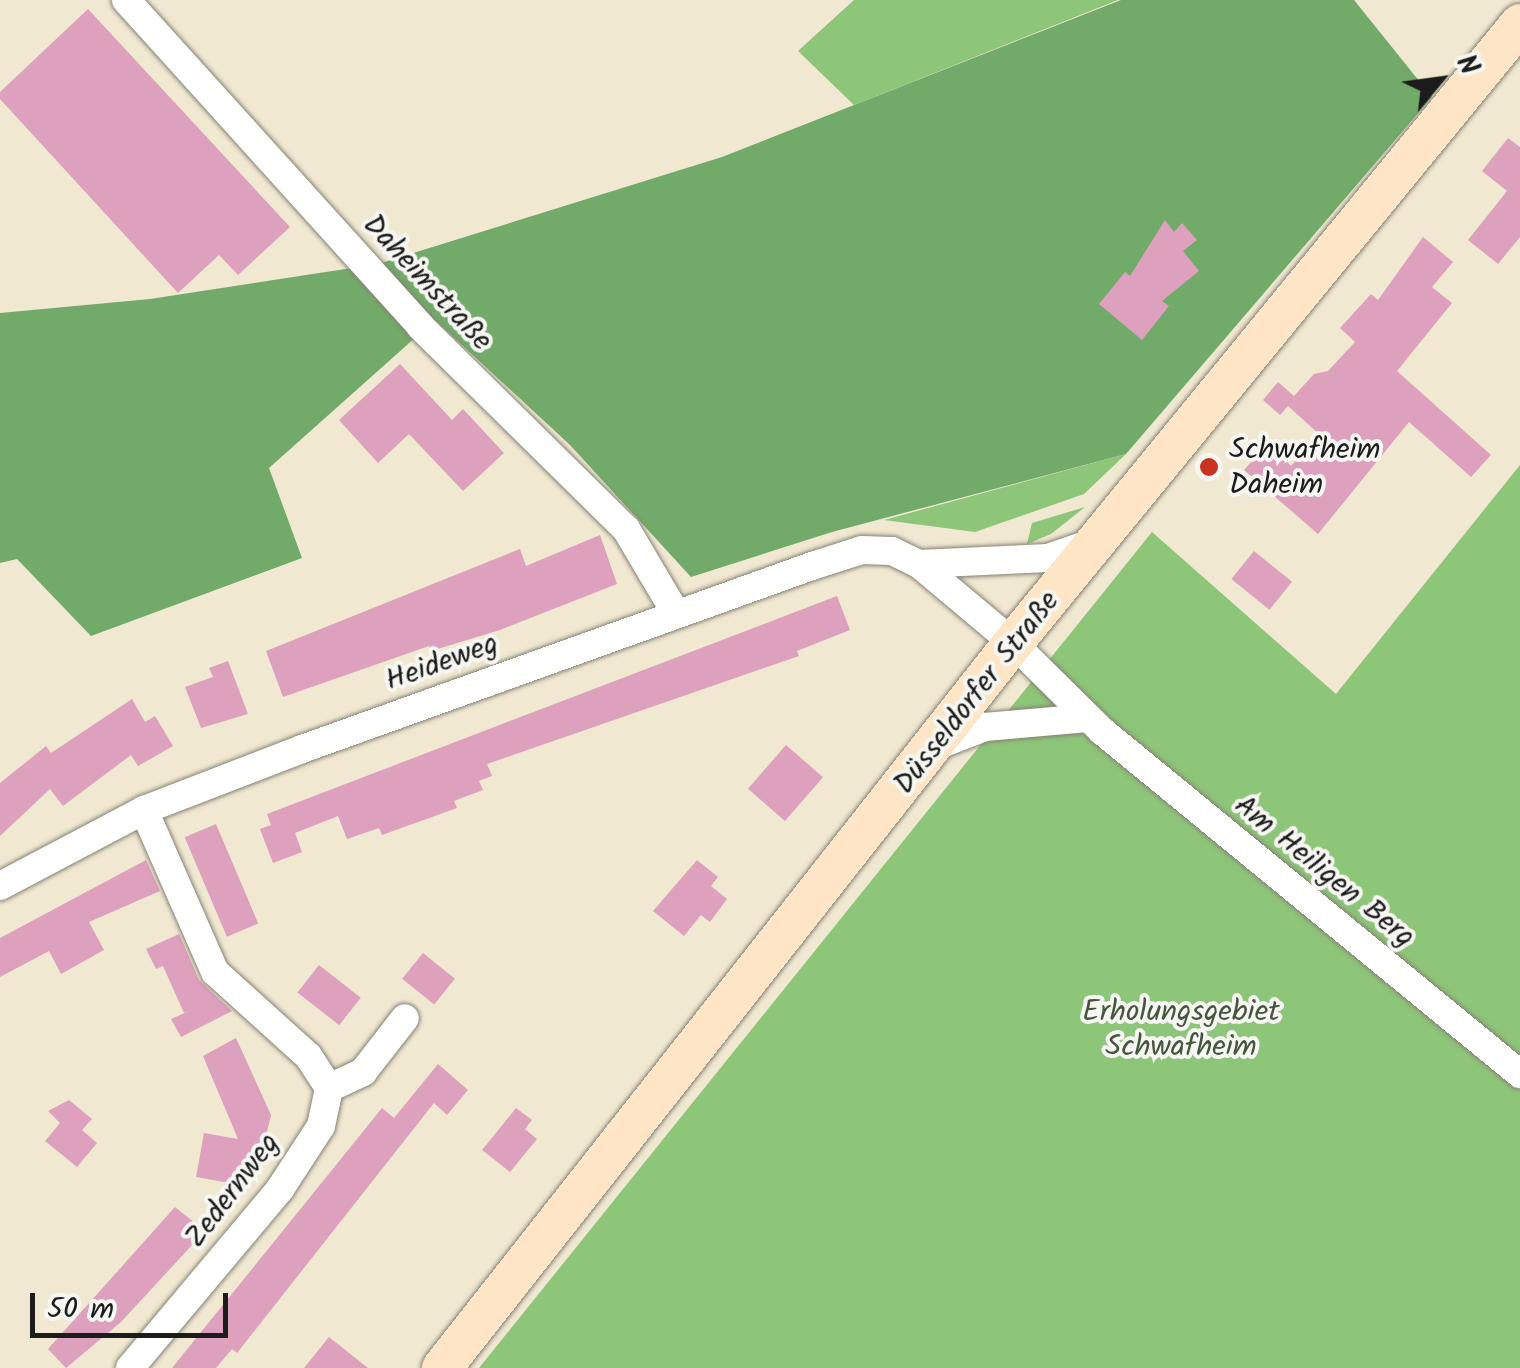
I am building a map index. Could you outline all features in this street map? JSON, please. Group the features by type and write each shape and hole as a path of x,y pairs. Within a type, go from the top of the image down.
{"main road":[{"name":"Düsseldorfer Straße","path":"442,1368 936,746 1014,642 1520,24"}],"street":[{"name":"Daheimstraße","path":"126,0 420,327 626,529 676,612"},
{"name":"Heideweg","path":"919,564 1048,558 1100,540"},
{"name":"Heideweg","path":"0,886 144,810 676,612 862,550 892,551 919,564 1014,642"},
{"name":"Am Heiligen Berg","path":"1014,642 1088,718 1520,1074"},
{"path":"936,746 986,727 1088,718"},
{"path":"144,810 215,972 308,1056 329,1088 362,1072 406,1018"},
{"name":"Zedernweg","path":"130,1368 280,1189 321,1126 329,1088"}],"green space":[{"path":"854,0 1118,0 854,105 798,51"},
{"path":"1121,0 1354,0 1432,97 1126,454 832,532 691,577 570,445 435,320 269,468 302,558 91,636 17,559 0,563 0,313 150,299 378,264 722,157"},
{"path":"1126,454 1084,494 975,532 884,520"},
{"name":"Erholungsgebiet Schwafheim","path":"1520,465 1520,1368 479,1368 1152,532 1336,694"},
{"path":"1085,507 1051,534 1027,544 1032,523"}],"building":[{"path":"88,9 290,227 238,275 219,255 178,293 0,99 0,92"},
{"path":"1508,138 1520,147 1520,237 1498,264 1468,240 1507,191 1482,171"},
{"path":"1165,220 1174,232 1182,223 1197,240 1183,251 1199,271 1162,301 1169,306 1142,340 1099,304 1125,272 1130,276"},
{"path":"1423,237 1453,262 1432,287 1452,303 1397,371 1491,455 1471,477 1409,422 1318,534 1244,470 1267,444 1291,466 1319,434 1288,406 1280,415 1263,400 1278,382 1294,396 1314,374 1328,371 1355,342 1340,328 1371,294 1378,300"},
{"path":"400,364 452,420 463,409 504,453 463,491 409,434 378,463 339,420"},
{"path":"600,535 617,584 500,630 431,651 429,646 283,697 266,651 520,549 526,566"},
{"path":"1254,551 1292,582 1269,610 1231,579"},
{"path":"837,596 850,630 797,651 799,656 487,764 492,776 479,781 483,790 454,801 457,808 382,835 379,828 347,839 338,816 295,833 302,852 273,863 260,829 271,825 267,814"},
{"path":"228,661 248,714 201,728 185,687 213,677 209,668"},
{"path":"132,699 145,722 155,716 173,746 138,766 131,755 63,806 50,789 0,836 0,783 46,746 51,753"},
{"path":"786,745 823,777 785,821 748,789"},
{"path":"216,824 258,923 227,937 185,837"},
{"path":"146,860 160,891 89,922 104,950 61,974 49,951 0,977 0,938"},
{"path":"697,860 718,877 711,886 727,899 710,922 701,915 684,936 653,911"},
{"path":"179,934 199,980 232,1011 181,1037 171,1019 194,1009 184,1013 163,966 156,969 146,949"},
{"path":"423,953 455,979 434,1004 402,979"},
{"path":"319,965 361,998 339,1025 297,993"},
{"path":"236,1038 271,1115 262,1153 252,1151 246,1186 196,1177 204,1133 238,1139 203,1056"},
{"path":"438,1064 468,1090 447,1115 434,1103 237,1353 232,1349 216,1368 172,1368 382,1108 394,1118"},
{"path":"69,1100 92,1119 82,1130 97,1143 77,1167 45,1141 60,1123 48,1111"},
{"path":"516,1108 532,1120 525,1129 537,1139 510,1172 482,1150"},
{"path":"175,1207 205,1231 121,1322 66,1368 48,1349"},
{"path":"329,1337 368,1368 304,1368"}],"place":[{"name":"Schwafheim Daheim","path":"1209,467"}]}
